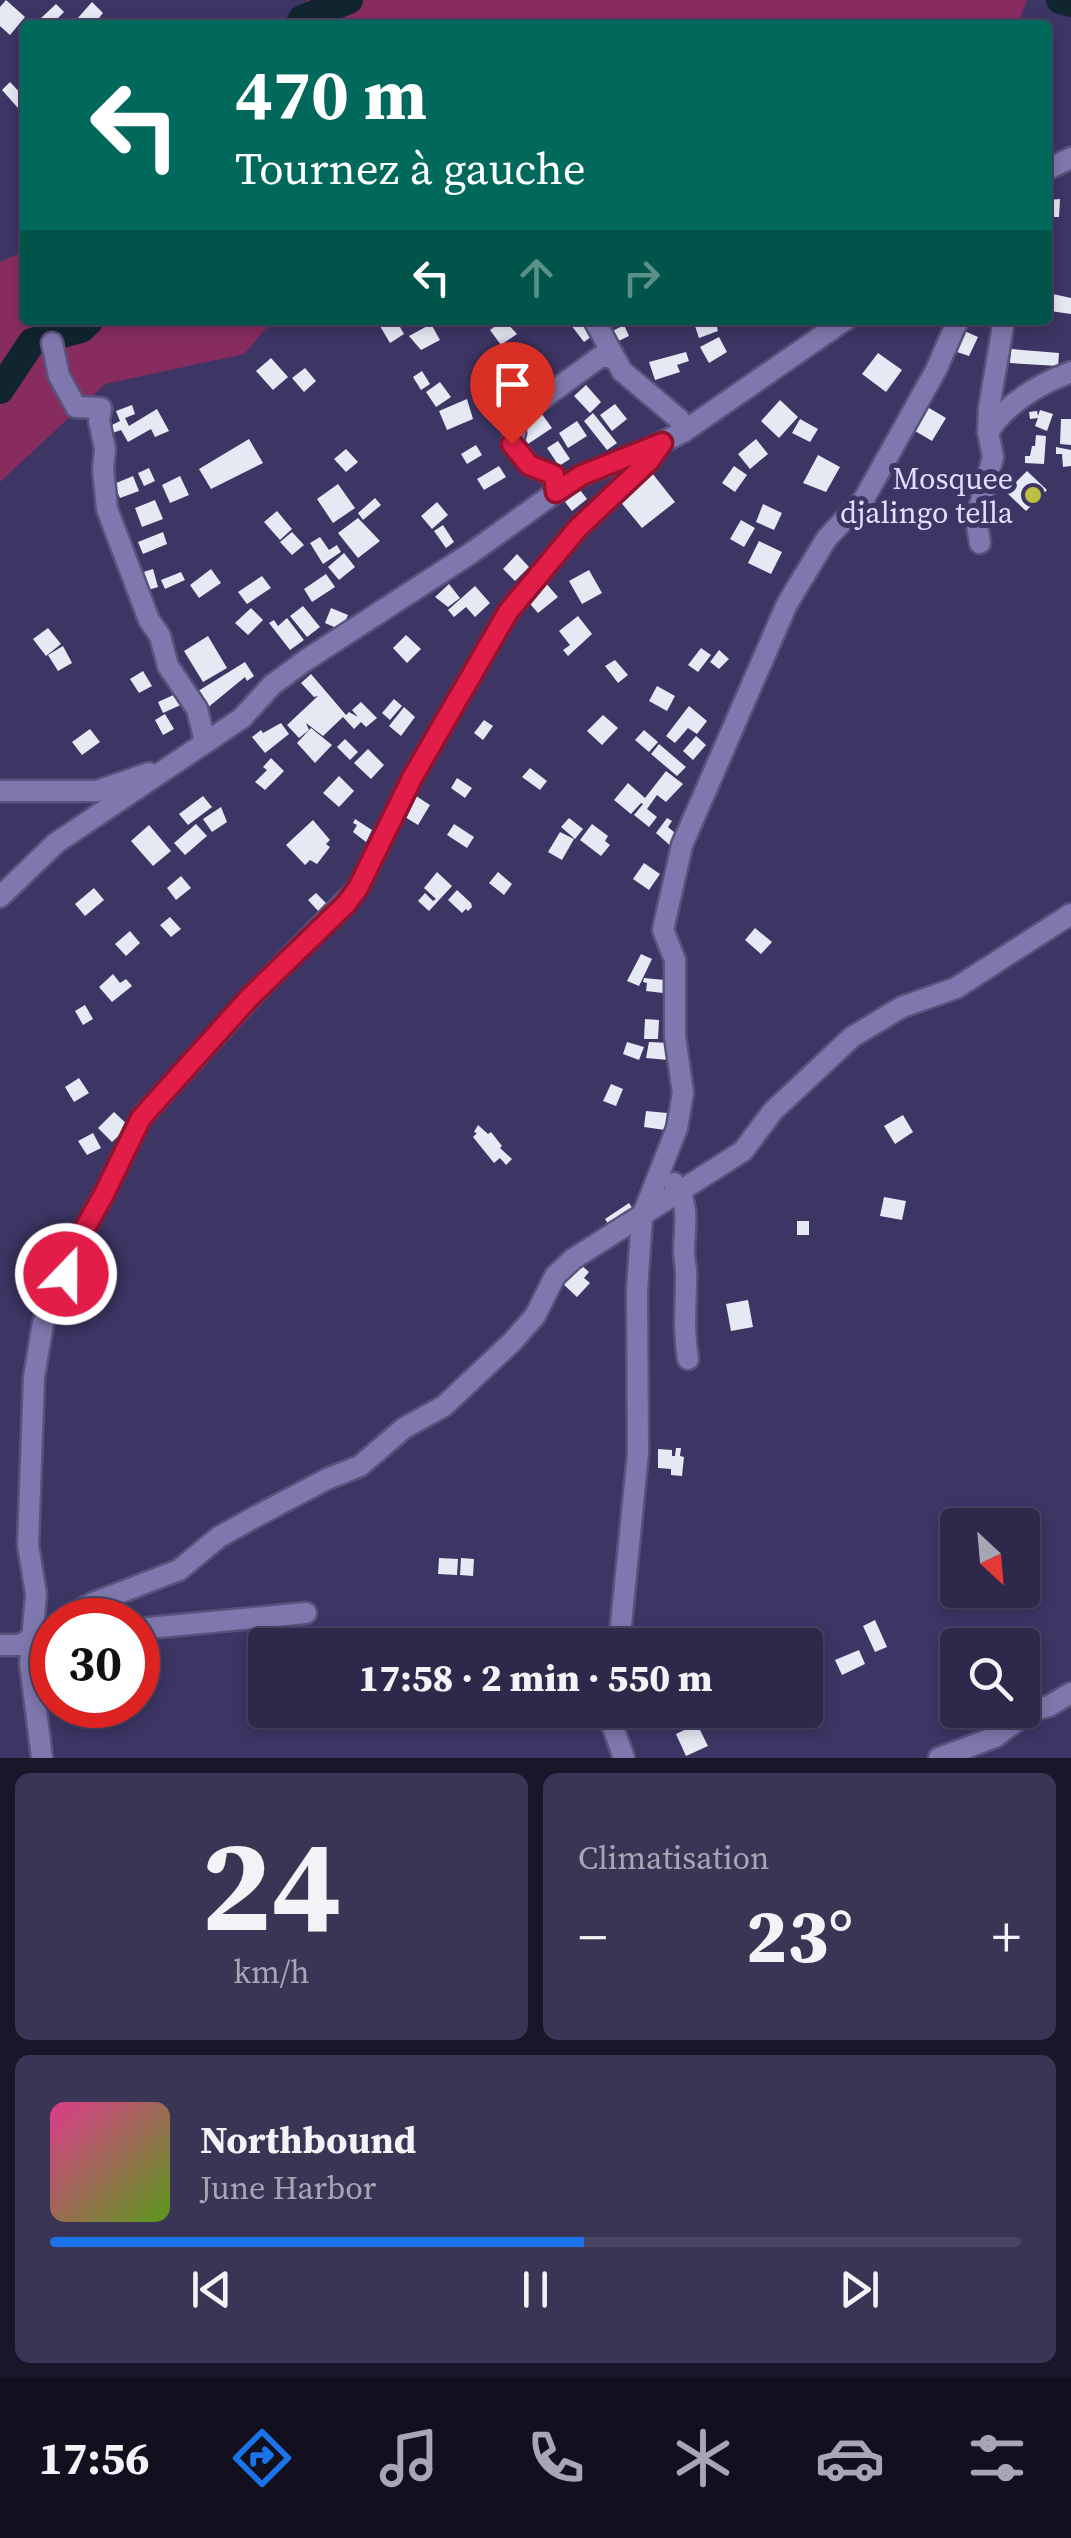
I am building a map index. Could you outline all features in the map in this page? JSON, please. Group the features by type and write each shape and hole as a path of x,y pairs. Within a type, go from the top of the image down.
{"street":[{"path":"596,325 612,357 640,388 680,420 682,432"},
{"path":"0,897 56,843 242,718 272,685 306,660 582,475 682,432 838,325"},
{"path":"621,1628 638,1454 637,1290 642,1217 678,1128 683,1078 675,1036 675,960 663,930 690,820 788,604 827,538 864,499 936,370 956,325"},
{"path":"980,543 976,519 992,457 988,432 1003,325"},
{"path":"52,342 59,376 76,407 101,408 107,508 148,620 160,636 168,666 197,709 206,742"},
{"path":"556,492 554,475 529,465 512,444 516,433 510,422 519,413 518,399 538,402 600,357 612,357"},
{"path":"988,432 998,418 1030,391 1071,372"},
{"path":"37,1598 28,1544 28,1489 40,1335 81,1235 116,1164 141,1118 250,997 358,888 412,778 508,612 578,528 649,461 662,443"},
{"path":"0,792 97,791 166,770"},
{"path":"106,1598 179,1570 220,1537 253,1518 327,1478 360,1466 404,1428 444,1406 513,1341 536,1316 555,1276 572,1259 743,1151 773,1111 852,1037 902,1007 956,988 1071,914"},
{"path":"670,1152 687,1231 683,1328 688,1359"},
{"path":"160,1627 306,1613"},
{"path":"0,1646 30,1641"},
{"path":"940,1758 995,1738 1030,1712 1071,1693"},
{"path":"38,1728 42,1758"},
{"path":"615,1728 624,1758"}],"shaded area":[{"path":"308,0 1027,0 1019,20 294,20"},
{"path":"20,253 20,325 269,325 244,354 105,384 0,482 0,262"}],"building":[{"path":"6,0 25,17 10,35 0,26 0,7"},
{"path":"92,2 103,13 97,20 77,19"},
{"path":"56,4 64,12 56,20 39,20"},
{"path":"10,82 20,93 18,108 2,90"},
{"path":"1060,199 1059,217 1052,217 1052,200"},
{"path":"1053,294 1071,298 1071,314 1052,311"},
{"path":"399,325 404,334 390,343 380,326"},
{"path":"432,325 440,340 421,350 409,336"},
{"path":"497,325 509,325 517,334 501,345 490,330"},
{"path":"571,325 589,325 595,334 584,342"},
{"path":"624,325 629,336 612,344 607,334"},
{"path":"695,325 716,325 718,331 699,338"},
{"path":"960,329 978,337 969,356 948,349"},
{"path":"719,337 727,352 709,363 700,347"},
{"path":"1011,349 1059,353 1058,366 1010,363"},
{"path":"686,352 689,361 677,365 680,372 655,380 649,362"},
{"path":"878,353 902,370 886,392 862,374"},
{"path":"271,358 288,377 273,390 256,371"},
{"path":"535,360 544,374 529,383 521,369"},
{"path":"498,366 501,380 485,386 480,372"},
{"path":"305,368 316,381 304,392 292,378"},
{"path":"422,371 430,384 421,390 413,377"},
{"path":"440,382 451,397 436,407 426,392"},
{"path":"586,385 601,402 590,413 574,396"},
{"path":"467,399 473,419 447,430 439,411"},
{"path":"780,400 798,417 779,438 761,421"},
{"path":"615,404 627,419 612,431 600,415"},
{"path":"132,405 135,414 125,418 129,426 157,409 169,431 155,437 151,429 128,442 121,430 107,435 110,426 120,421 116,411"},
{"path":"924,405 946,418 932,441 910,428"},
{"path":"536,406 552,428 528,444 513,422"},
{"path":"1040,410 1053,414 1047,431 1035,426 1038,418 1030,419 1029,412 1037,411 1038,416"},
{"path":"593,413 617,443 607,450 584,421"},
{"path":"800,419 818,429 810,442 792,433"},
{"path":"1061,419 1071,419 1071,445 1060,444"},
{"path":"577,421 587,436 568,448 559,433"},
{"path":"1036,435 1046,436 1044,464 1025,463 1025,456 1030,456 1035,446"},
{"path":"249,439 263,463 211,489 199,469"},
{"path":"756,439 768,454 750,469 738,454"},
{"path":"558,441 570,459 559,466 547,448"},
{"path":"476,445 482,455 467,464 461,454"},
{"path":"1056,447 1071,450 1071,466 1063,467 1062,454 1056,454"},
{"path":"346,449 358,462 346,472 334,459"},
{"path":"818,455 840,467 826,492 803,483"},
{"path":"499,466 506,477 484,490 477,479"},
{"path":"734,466 747,475 735,492 722,483"},
{"path":"149,468 155,481 144,486 138,473"},
{"path":"1027,471 1047,490 1026,511 1006,492"},
{"path":"652,473 675,502 642,528 619,500"},
{"path":"133,476 139,491 120,498 114,484"},
{"path":"180,476 189,495 170,503 162,485"},
{"path":"338,484 355,508 333,523 317,499"},
{"path":"580,490 587,499 572,511 565,502"},
{"path":"375,498 381,505 363,520 358,513"},
{"path":"155,500 163,519 142,527 135,508"},
{"path":"437,502 448,515 432,529 421,516"},
{"path":"763,504 782,513 774,530 756,522"},
{"path":"277,511 292,529 280,540 264,522"},
{"path":"358,518 380,541 358,558 338,533"},
{"path":"741,520 755,528 744,547 730,539"},
{"path":"443,525 454,542 446,548 434,531"},
{"path":"163,532 167,544 143,554 138,542"},
{"path":"292,532 304,545 292,555 280,542"},
{"path":"320,537 329,550 337,545 341,552 323,564 310,543"},
{"path":"759,541 782,552 771,574 748,563"},
{"path":"344,553 355,567 339,580 328,567"},
{"path":"517,554 529,567 515,581 503,569"},
{"path":"153,569 158,587 142,592 137,574"},
{"path":"211,569 221,583 199,598 190,585"},
{"path":"589,570 602,593 582,604 569,581"},
{"path":"181,572 185,580 165,589 161,580"},
{"path":"326,574 335,587 312,602 304,589"},
{"path":"262,576 271,588 247,604 238,592"},
{"path":"544,581 558,597 538,613 524,597"},
{"path":"449,584 460,598 448,607 435,597"},
{"path":"475,586 490,603 475,617 466,607 454,617 448,610"},
{"path":"303,606 320,627 307,637 290,616"},
{"path":"251,608 263,620 248,635 235,623"},
{"path":"331,608 348,615 341,630 325,623"},
{"path":"578,616 592,634 568,656 563,650 570,645 559,631"},
{"path":"287,618 304,640 290,650 269,623 274,620 278,626"},
{"path":"48,628 61,644 46,656 33,639"},
{"path":"406,635 421,649 407,663 393,648"},
{"path":"208,636 227,668 203,682 184,651"},
{"path":"63,646 72,663 58,671 48,655"},
{"path":"701,648 711,655 698,672 688,665"},
{"path":"719,650 729,659 719,669 710,662"},
{"path":"615,660 628,675 618,683 605,666"},
{"path":"245,662 254,676 247,681 245,677 206,709 195,693"},
{"path":"143,671 152,686 139,693 130,679"},
{"path":"311,674 346,715 349,712 358,717 352,710 361,702 377,718 366,727 361,722 354,729 343,717 323,736 306,723 309,730 299,738 287,725 318,696 314,697 301,683"},
{"path":"657,686 675,696 667,711 649,701"},
{"path":"180,692 185,703 163,713 158,702"},
{"path":"394,699 402,706 390,720 382,713"},
{"path":"689,706 707,721 697,734 688,728 675,743 666,736"},
{"path":"404,707 415,717 401,736 389,726"},
{"path":"165,714 174,729 163,735 155,720"},
{"path":"603,715 618,728 602,745 587,731"},
{"path":"484,720 493,726 483,740 474,733"},
{"path":"281,723 289,734 265,753 252,737"},
{"path":"311,728 332,745 315,763 297,743"},
{"path":"90,729 100,742 82,755 72,742"},
{"path":"644,730 658,742 649,752 635,740"},
{"path":"696,736 706,745 693,760 683,751"},
{"path":"345,739 358,752 350,760 337,747"},
{"path":"659,744 686,767 677,776 651,754"},
{"path":"368,749 384,765 371,779 354,763"},
{"path":"271,758 284,771 265,790 255,782 267,770 263,767"},
{"path":"530,768 547,781 540,790 522,777"},
{"path":"666,771 683,784 666,802 657,795 647,809 657,817 649,827 634,815 643,804 631,814 614,800 628,783 645,798"},
{"path":"339,776 354,791 339,807 323,793"},
{"path":"457,778 472,788 465,798 451,788"},
{"path":"413,794 430,805 418,825 400,814"},
{"path":"203,796 212,807 188,825 179,814"},
{"path":"221,807 227,822 212,832 203,819"},
{"path":"569,818 583,829 575,839 561,827"},
{"path":"667,818 672,821 668,827 681,838 673,848 656,833"},
{"path":"355,819 372,830 366,842 353,832"},
{"path":"313,820 330,840 326,844 330,847 317,864 310,860 305,865 286,845"},
{"path":"196,824 207,836 185,855 174,843"},
{"path":"454,824 474,837 467,848 447,835"},
{"path":"592,824 608,836 605,841 610,845 601,856 580,840"},
{"path":"149,825 171,851 153,866 131,841"},
{"path":"560,832 574,839 562,860 548,852"},
{"path":"644,863 660,874 649,890 633,879"},
{"path":"437,872 452,886 429,911 418,901 425,893 433,901 436,899 424,888"},
{"path":"498,872 512,884 504,895 489,883"},
{"path":"181,876 191,888 176,900 167,888"},
{"path":"94,888 104,900 85,916 75,904"},
{"path":"457,890 471,903 468,911 462,913 448,900"},
{"path":"316,893 328,905 320,913 308,900"},
{"path":"170,917 181,929 171,937 160,925"},
{"path":"755,928 772,942 761,954 745,940"},
{"path":"130,931 140,943 126,956 115,944"},
{"path":"641,954 652,959 639,986 627,981"},
{"path":"113,974 120,983 126,979 132,986 112,1002 99,987"},
{"path":"644,978 665,980 663,993 646,991"},
{"path":"85,1005 93,1019 83,1025 75,1011"},
{"path":"645,1019 659,1020 658,1039 644,1039"},
{"path":"627,1042 644,1047 639,1060 623,1054"},
{"path":"649,1042 670,1043 669,1060 646,1058"},
{"path":"79,1078 89,1093 74,1102 65,1087"},
{"path":"611,1084 623,1089 616,1106 603,1101"},
{"path":"646,1111 667,1113 665,1130 644,1127"},
{"path":"114,1112 129,1126 112,1142 98,1128"},
{"path":"903,1115 913,1132 895,1144 884,1126"},
{"path":"478,1125 488,1134 491,1132 512,1159 506,1165 500,1158 494,1163 473,1137"},
{"path":"93,1133 101,1148 87,1155 78,1141"},
{"path":"884,1197 906,1201 902,1220 880,1216"},
{"path":"629,1203 637,1215 613,1231 605,1219"},
{"path":"797,1221 809,1221 809,1235 797,1235"},
{"path":"579,1263 589,1272 584,1278 590,1283 577,1297 561,1282"},
{"path":"748,1300 753,1327 731,1331 726,1304"},
{"path":"676,1448 681,1448 680,1456 684,1457 682,1476 671,1475 671,1469 658,1468 658,1449 672,1450 675,1456"},
{"path":"439,1558 458,1559 457,1575 438,1574"},
{"path":"461,1558 474,1559 473,1576 460,1575"},
{"path":"875,1620 887,1647 875,1652 863,1626"},
{"path":"859,1650 865,1664 842,1675 835,1660"},
{"path":"699,1728 708,1746 686,1756 676,1734"}],"waterway":[{"path":"302,20 349,0"},
{"path":"1060,0 1071,3"},
{"path":"0,390 32,342 85,325"}],"place":[{"name":"Mosquee djalingo tella","path":"1033,495"}],"route":[{"path":"66,1274 81,1235 141,1118 250,997 346,904 358,888 412,778 508,612 578,528 649,461 662,443 582,475 556,492 554,475 529,465 512,444"}]}
